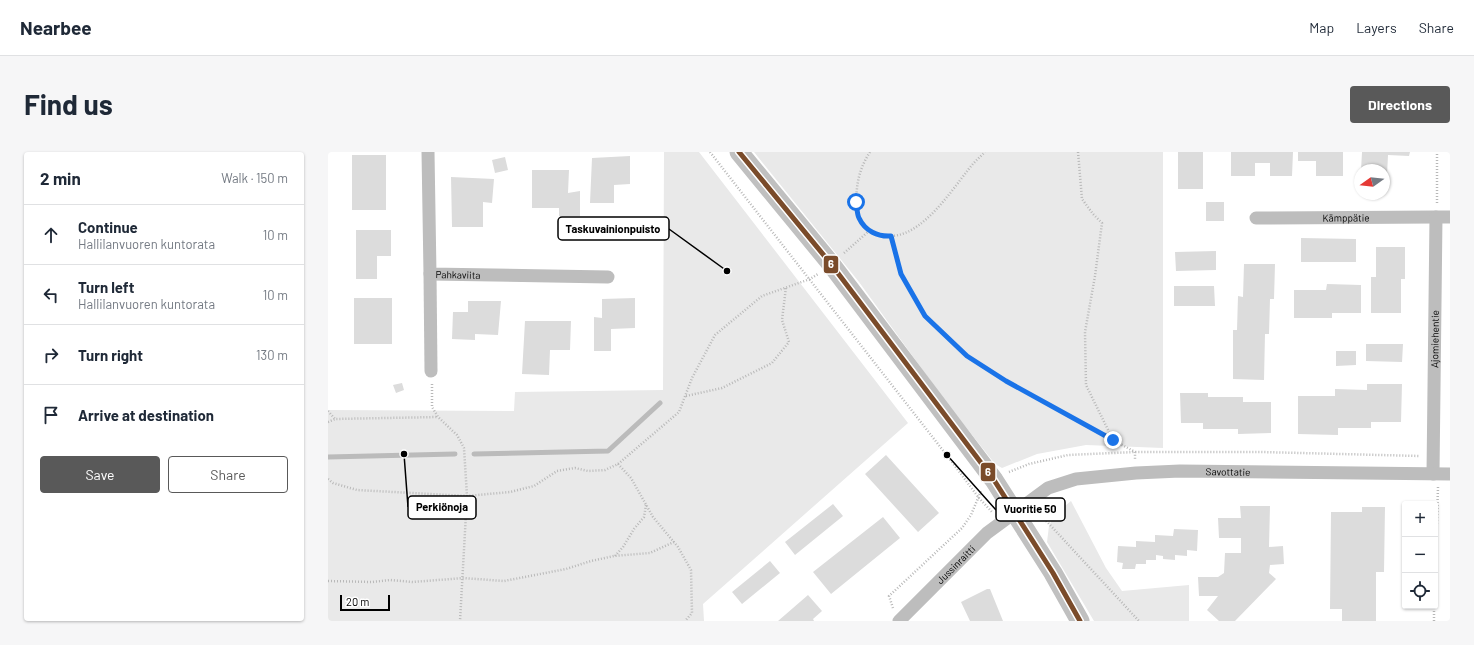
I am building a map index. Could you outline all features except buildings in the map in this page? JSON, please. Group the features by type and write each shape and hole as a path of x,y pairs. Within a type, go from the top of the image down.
{"street":[{"name":"Pahkaviita","path":"428,152 430,274 608,277"},
{"path":"739,152 831,264 994,480 1021,507 1053,573 1080,621"},
{"path":"1436,217 1450,217"},
{"name":"Kämppätie","path":"1256,218 1436,217"},
{"name":"Ajomiehentie","path":"1436,217 1443,474"},
{"path":"430,274 431,371"},
{"name":"Savottatie","path":"1021,507 1048,488 1076,479 1136,473 1443,474"},
{"name":"Jussinraitti","path":"897,618 987,532 1021,507"}],"path":[{"path":"710,152 810,279 978,498 991,510 999,523"},
{"path":"870,152 863,163 859,176 856,202 859,218 869,231 885,237 900,236 918,226 942,203 969,168 985,152"},
{"path":"1078,152 1082,199 1102,223 1095,276 1085,332 1086,386 1113,440"},
{"path":"1436,217 1438,179 1437,152"},
{"path":"328,479 333,483 357,490 467,496 510,492 534,486 557,471 575,468 588,471 605,470 618,464 679,412 692,378 715,335 762,296 810,279 831,264 869,231"},
{"path":"891,236 901,274 925,316 967,356 1006,381 1135,452"},
{"path":"685,396 722,388 772,362 789,342 782,320 786,287"},
{"path":"431,371 432,407 438,417 457,435 464,448 467,496 460,621"},
{"path":"328,411 335,419"},
{"path":"328,422 335,419 438,417"},
{"path":"618,464 631,478 653,517 674,542 691,570 692,613 685,621"},
{"path":"1435,573 1437,488 1446,484 1443,474"},
{"path":"897,618 888,596 962,528 971,515 978,498"},
{"path":"614,556 623,547 634,529 644,517 646,505"},
{"path":"1021,507 1050,523 1139,621"},
{"path":"328,581 372,582 390,580 413,582 463,578 504,581 553,572 614,556 650,553 674,542"},
{"path":"1434,609 1434,621"}],"shaded area":[{"path":"664,152 699,152 908,423 703,604 704,621 328,621 328,410 514,411 515,392 663,390"},
{"path":"754,152 1163,152 1163,448 1086,445 1037,454 1002,468 995,464 943,398 859,282"},
{"path":"1071,501 1106,568 1122,591 1189,585 1189,621 1094,621 1047,542 1049,526 1055,514"}],"waterway":[{"path":"474,454 608,451 660,403"},
{"path":"328,457 455,454"}],"transit line":[{"name":"6","path":"739,152 831,264 994,480 1053,573 1080,621"}],"place":[{"name":"Taskuvainionpuisto","path":"727,271"},
{"name":"Perkiönoja","path":"404,454"},
{"name":"Vuoritie 50","path":"947,455"}],"route":[{"path":"856,202 859,218 869,231 885,237 891,236 901,274 925,316 967,356 1006,381 1113,440"}]}
